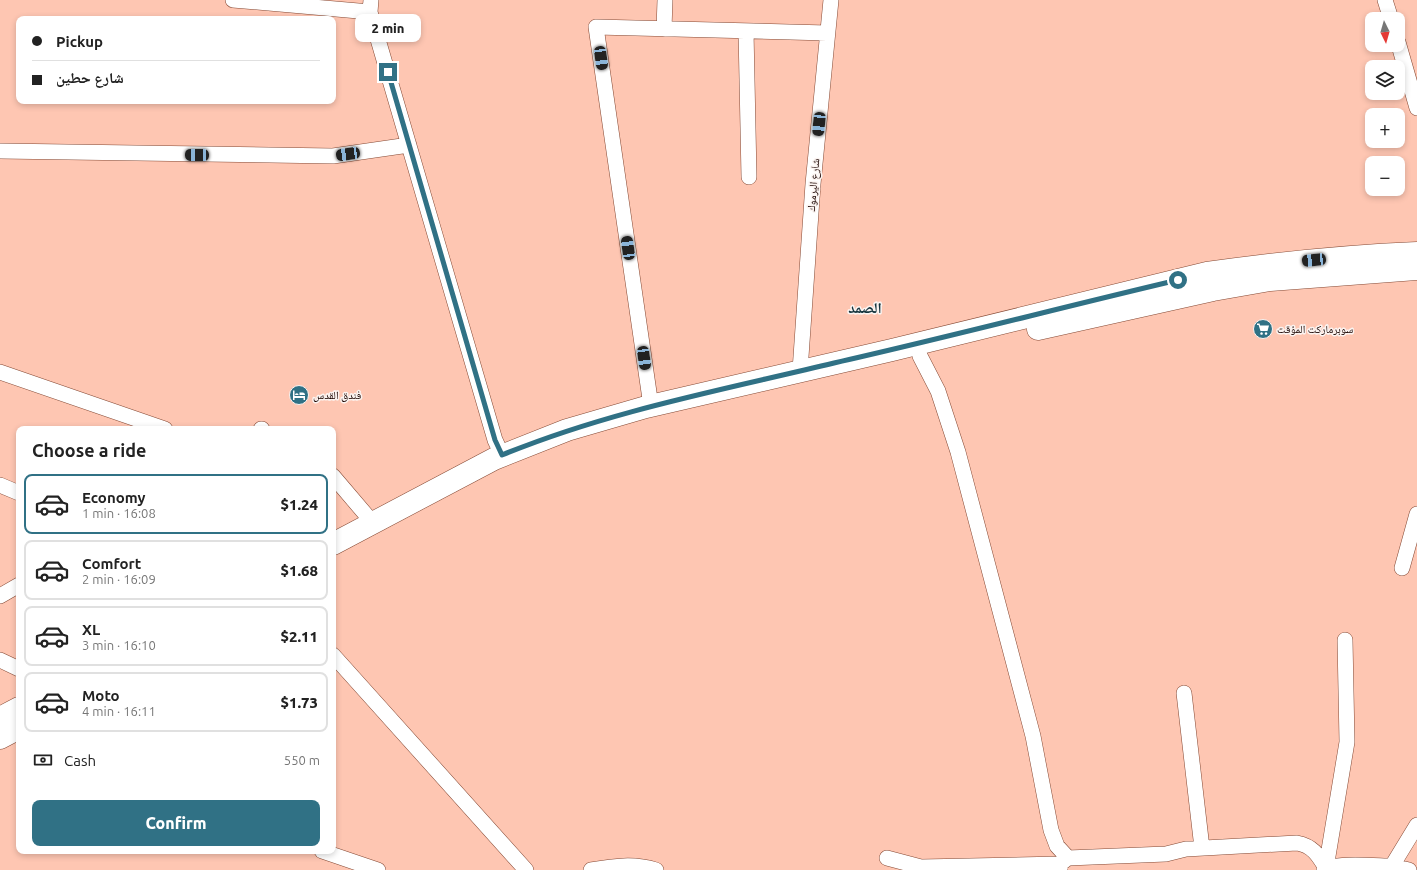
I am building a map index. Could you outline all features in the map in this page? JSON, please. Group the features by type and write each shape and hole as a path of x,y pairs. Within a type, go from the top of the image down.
{"main road":[{"path":"336,542 502,455 567,430 651,406 1206,273 1258,265 1342,256 1417,253"},
{"path":"336,555 496,471 583,438 650,419 1213,290 1270,280 1417,269"},
{"path":"0,718 16,710"},
{"path":"0,738 16,730"}],"street":[{"path":"233,0 371,6 409,146 495,440 502,455"},
{"path":"664,29 665,0"},
{"name":"شارع اليرموك","path":"800,371 813,184 831,0"},
{"path":"1385,0 1389,12"},
{"path":"651,406 596,27 828,33"},
{"path":"746,31 749,177"},
{"path":"1401,52 1417,108"},
{"path":"0,150 333,156 409,146"},
{"path":"920,356 938,391 958,452 1033,736 1051,830 1062,864"},
{"path":"0,372 156,426"},
{"path":"336,480 373,523"},
{"path":"0,485 16,491"},
{"path":"1402,568 1417,514"},
{"path":"0,596 16,587"},
{"path":"1325,869 1347,742 1345,640"},
{"path":"336,658 526,870"},
{"path":"0,660 16,668"},
{"path":"1184,693 1202,848"},
{"path":"1392,866 1417,825"},
{"path":"887,858 921,867 1062,864 1166,854 1186,849 1297,843 1307,845 1317,853 1325,869"},
{"path":"331,854 378,870"},
{"path":"592,870 620,865 640,865 656,870"},
{"path":"1325,869 1354,865 1392,866 1409,870"}],"place":[{"name":"سوبرماركت المؤقت","path":"1263,329"},
{"name":"فندق القدس","path":"299,395"}],"district":[{"name":"الصمد","path":"865,308"}],"route":[{"path":"388,72 495,440 502,455 567,430 646,407 892,350 1178,280"}]}
